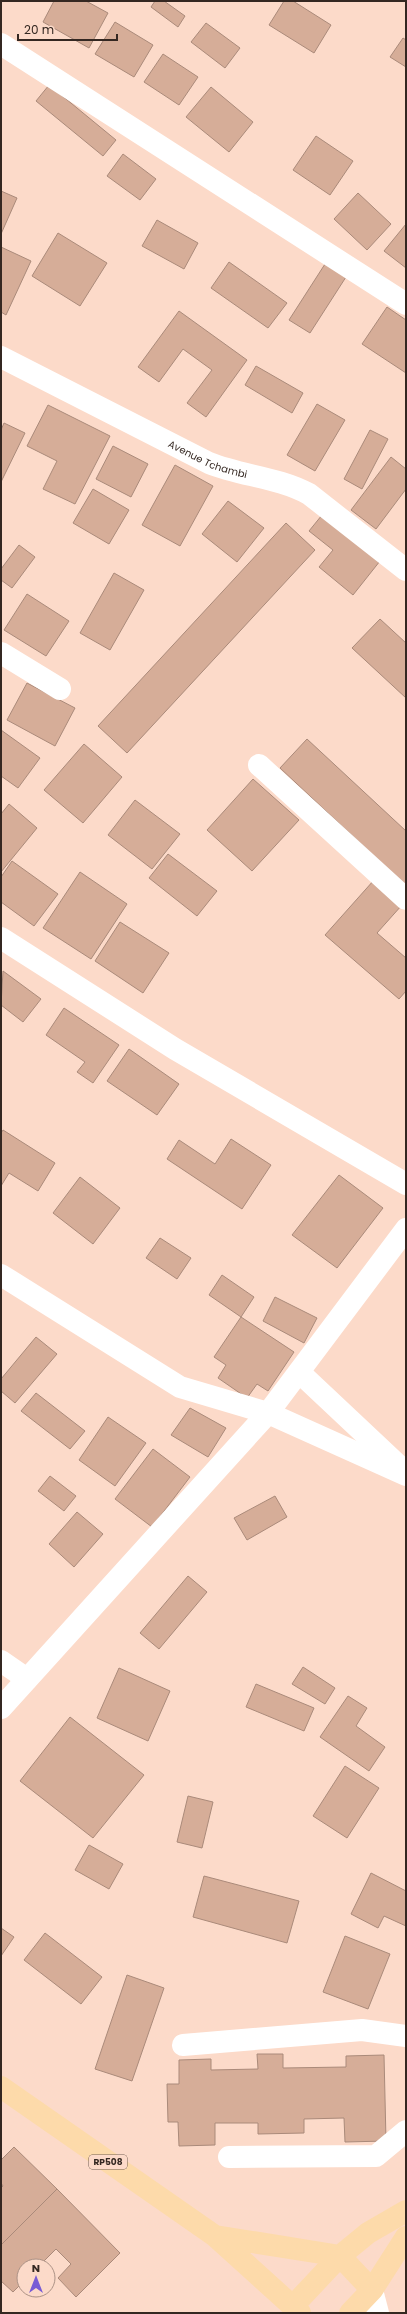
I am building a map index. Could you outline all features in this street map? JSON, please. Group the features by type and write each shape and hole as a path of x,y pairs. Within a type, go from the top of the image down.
{"main road":[{"name":"RP508","path":"1,2086 215,2236 295,2311 340,2256 368,2233 406,2211"},
{"name":"RP508","path":"215,2236 340,2256"},
{"path":"350,2313 372,2290 406,2237"},
{"path":"340,2256 372,2290"}],"street":[{"path":"1,44 406,304"},
{"name":"Avenue Tchambi","path":"1,357 209,463 297,487 309,494 406,570"},
{"path":"1,653 60,689"},
{"path":"259,765 406,899"},
{"path":"1,938 175,1050 406,1184"},
{"path":"1,1708 268,1413 406,1229"},
{"path":"1,1275 180,1387 268,1413 406,1474"},
{"path":"299,1372 406,1474"},
{"path":"1,1661 27,1679"},
{"path":"183,2045 362,2030 406,2036"},
{"path":"229,2157 376,2156 406,2131"},
{"path":"372,2290 378,2313"}],"building":[{"path":"54,1 86,1 108,13 89,48 43,22"},
{"path":"155,1 164,1 185,16 178,27 151,7"},
{"path":"284,1 293,1 331,25 314,53 269,25"},
{"path":"115,22 153,45 134,77 95,54"},
{"path":"206,23 240,48 225,68 191,42"},
{"path":"403,38 406,40 406,67 390,57"},
{"path":"163,54 198,77 179,105 144,82"},
{"path":"49,85 116,140 103,156 36,101"},
{"path":"211,87 253,122 229,152 186,117"},
{"path":"316,136 353,161 330,195 293,170"},
{"path":"123,154 156,179 140,200 107,176"},
{"path":"1,191 17,198 1,234"},
{"path":"358,193 391,224 367,250 334,219"},
{"path":"157,220 198,243 184,269 142,246"},
{"path":"406,224 406,268 384,251"},
{"path":"58,233 107,263 80,306 32,276"},
{"path":"1,247 31,261 6,315 1,312"},
{"path":"229,262 287,303 268,328 211,288"},
{"path":"325,264 346,277 310,333 289,320"},
{"path":"387,307 406,320 406,373 362,344"},
{"path":"179,311 247,360 206,417 187,403 212,370 183,349 159,382 138,367"},
{"path":"256,366 303,393 292,413 245,385"},
{"path":"317,404 345,420 315,471 287,455"},
{"path":"48,405 110,436 75,504 43,489 57,461 27,446"},
{"path":"4,423 25,433 1,482 1,430"},
{"path":"370,430 388,439 362,489 344,479"},
{"path":"113,446 148,464 131,497 96,479"},
{"path":"391,457 406,469 406,489 376,529 351,510"},
{"path":"175,465 213,486 180,546 142,525"},
{"path":"93,489 129,510 109,544 73,523"},
{"path":"228,501 264,528 237,562 202,534"},
{"path":"322,515 380,561 353,595 319,567 333,550 309,531"},
{"path":"286,523 315,550 127,753 98,726"},
{"path":"19,545 35,557 12,588 1,580 1,569"},
{"path":"114,573 144,590 110,650 80,633"},
{"path":"27,594 69,621 46,656 4,630"},
{"path":"380,619 406,643 406,698 352,648"},
{"path":"27,683 75,708 55,746 7,720"},
{"path":"1,730 40,758 18,788 1,776"},
{"path":"307,739 406,831 406,886 280,768"},
{"path":"84,744 122,777 83,823 44,790"},
{"path":"253,779 299,820 252,871 207,830"},
{"path":"135,800 180,834 152,869 108,835"},
{"path":"9,804 37,828 1,872 1,814"},
{"path":"168,854 217,891 197,916 149,878"},
{"path":"12,861 58,894 34,926 1,902 1,877"},
{"path":"80,872 127,904 91,959 43,928"},
{"path":"374,880 402,905 377,933 406,958 406,991 399,999 325,935"},
{"path":"120,922 169,953 143,993 95,961"},
{"path":"3,971 41,999 23,1022 1,1005"},
{"path":"64,1008 119,1045 93,1083 77,1072 85,1062 46,1035"},
{"path":"129,1049 179,1084 157,1115 107,1081"},
{"path":"3,1130 55,1163 38,1191 9,1173 1,1186 1,1133"},
{"path":"231,1139 271,1165 242,1209 167,1159 179,1140 215,1164"},
{"path":"339,1175 383,1208 337,1268 292,1235"},
{"path":"80,1177 120,1208 93,1244 53,1213"},
{"path":"160,1238 191,1258 177,1279 146,1258"},
{"path":"222,1275 254,1297 241,1317 209,1295"},
{"path":"275,1297 317,1318 304,1343 263,1321"},
{"path":"241,1317 294,1352 268,1391 257,1384 247,1398 218,1378 226,1365 214,1357"},
{"path":"36,1337 57,1354 15,1403 1,1391 1,1379"},
{"path":"36,1393 85,1431 70,1449 21,1411"},
{"path":"190,1408 226,1428 208,1457 171,1435"},
{"path":"108,1417 146,1443 115,1486 79,1460"},
{"path":"153,1449 190,1477 152,1527 115,1499"},
{"path":"50,1476 76,1496 64,1511 38,1491"},
{"path":"275,1496 287,1517 247,1540 234,1518"},
{"path":"77,1512 103,1534 74,1567 49,1544"},
{"path":"188,1576 207,1592 159,1649 140,1633"},
{"path":"303,1667 335,1688 325,1704 292,1684"},
{"path":"119,1668 170,1691 148,1741 97,1718"},
{"path":"256,1684 314,1708 304,1731 246,1707"},
{"path":"348,1696 367,1708 356,1726 385,1747 369,1771 320,1737"},
{"path":"70,1717 144,1775 93,1838 20,1781"},
{"path":"345,1766 379,1788 347,1838 313,1816"},
{"path":"188,1796 213,1802 202,1848 177,1842"},
{"path":"89,1845 123,1864 109,1889 75,1870"},
{"path":"371,1873 406,1891 406,1926 384,1916 378,1928 351,1914"},
{"path":"204,1876 299,1901 287,1943 193,1917"},
{"path":"1,1928 14,1937 1,1956"},
{"path":"45,1933 102,1977 81,2004 24,1960"},
{"path":"345,1936 390,1954 368,2009 323,1992"},
{"path":"127,1975 164,1988 132,2081 95,2069"},
{"path":"257,2054 283,2054 283,2068 346,2067 346,2056 384,2055 386,2141 345,2142 344,2118 304,2119 304,2133 258,2134 258,2123 215,2123 215,2145 179,2146 178,2122 168,2122 167,2084 179,2084 179,2060 211,2059 211,2070 258,2069"},
{"path":"14,2147 57,2189 1,2245 1,2188 3,2186 1,2183 1,2160"},
{"path":"57,2189 120,2253 76,2297 58,2278 71,2264 56,2249 47,2258 16,2258 16,2289 13,2292 1,2281 1,2245"}]}
